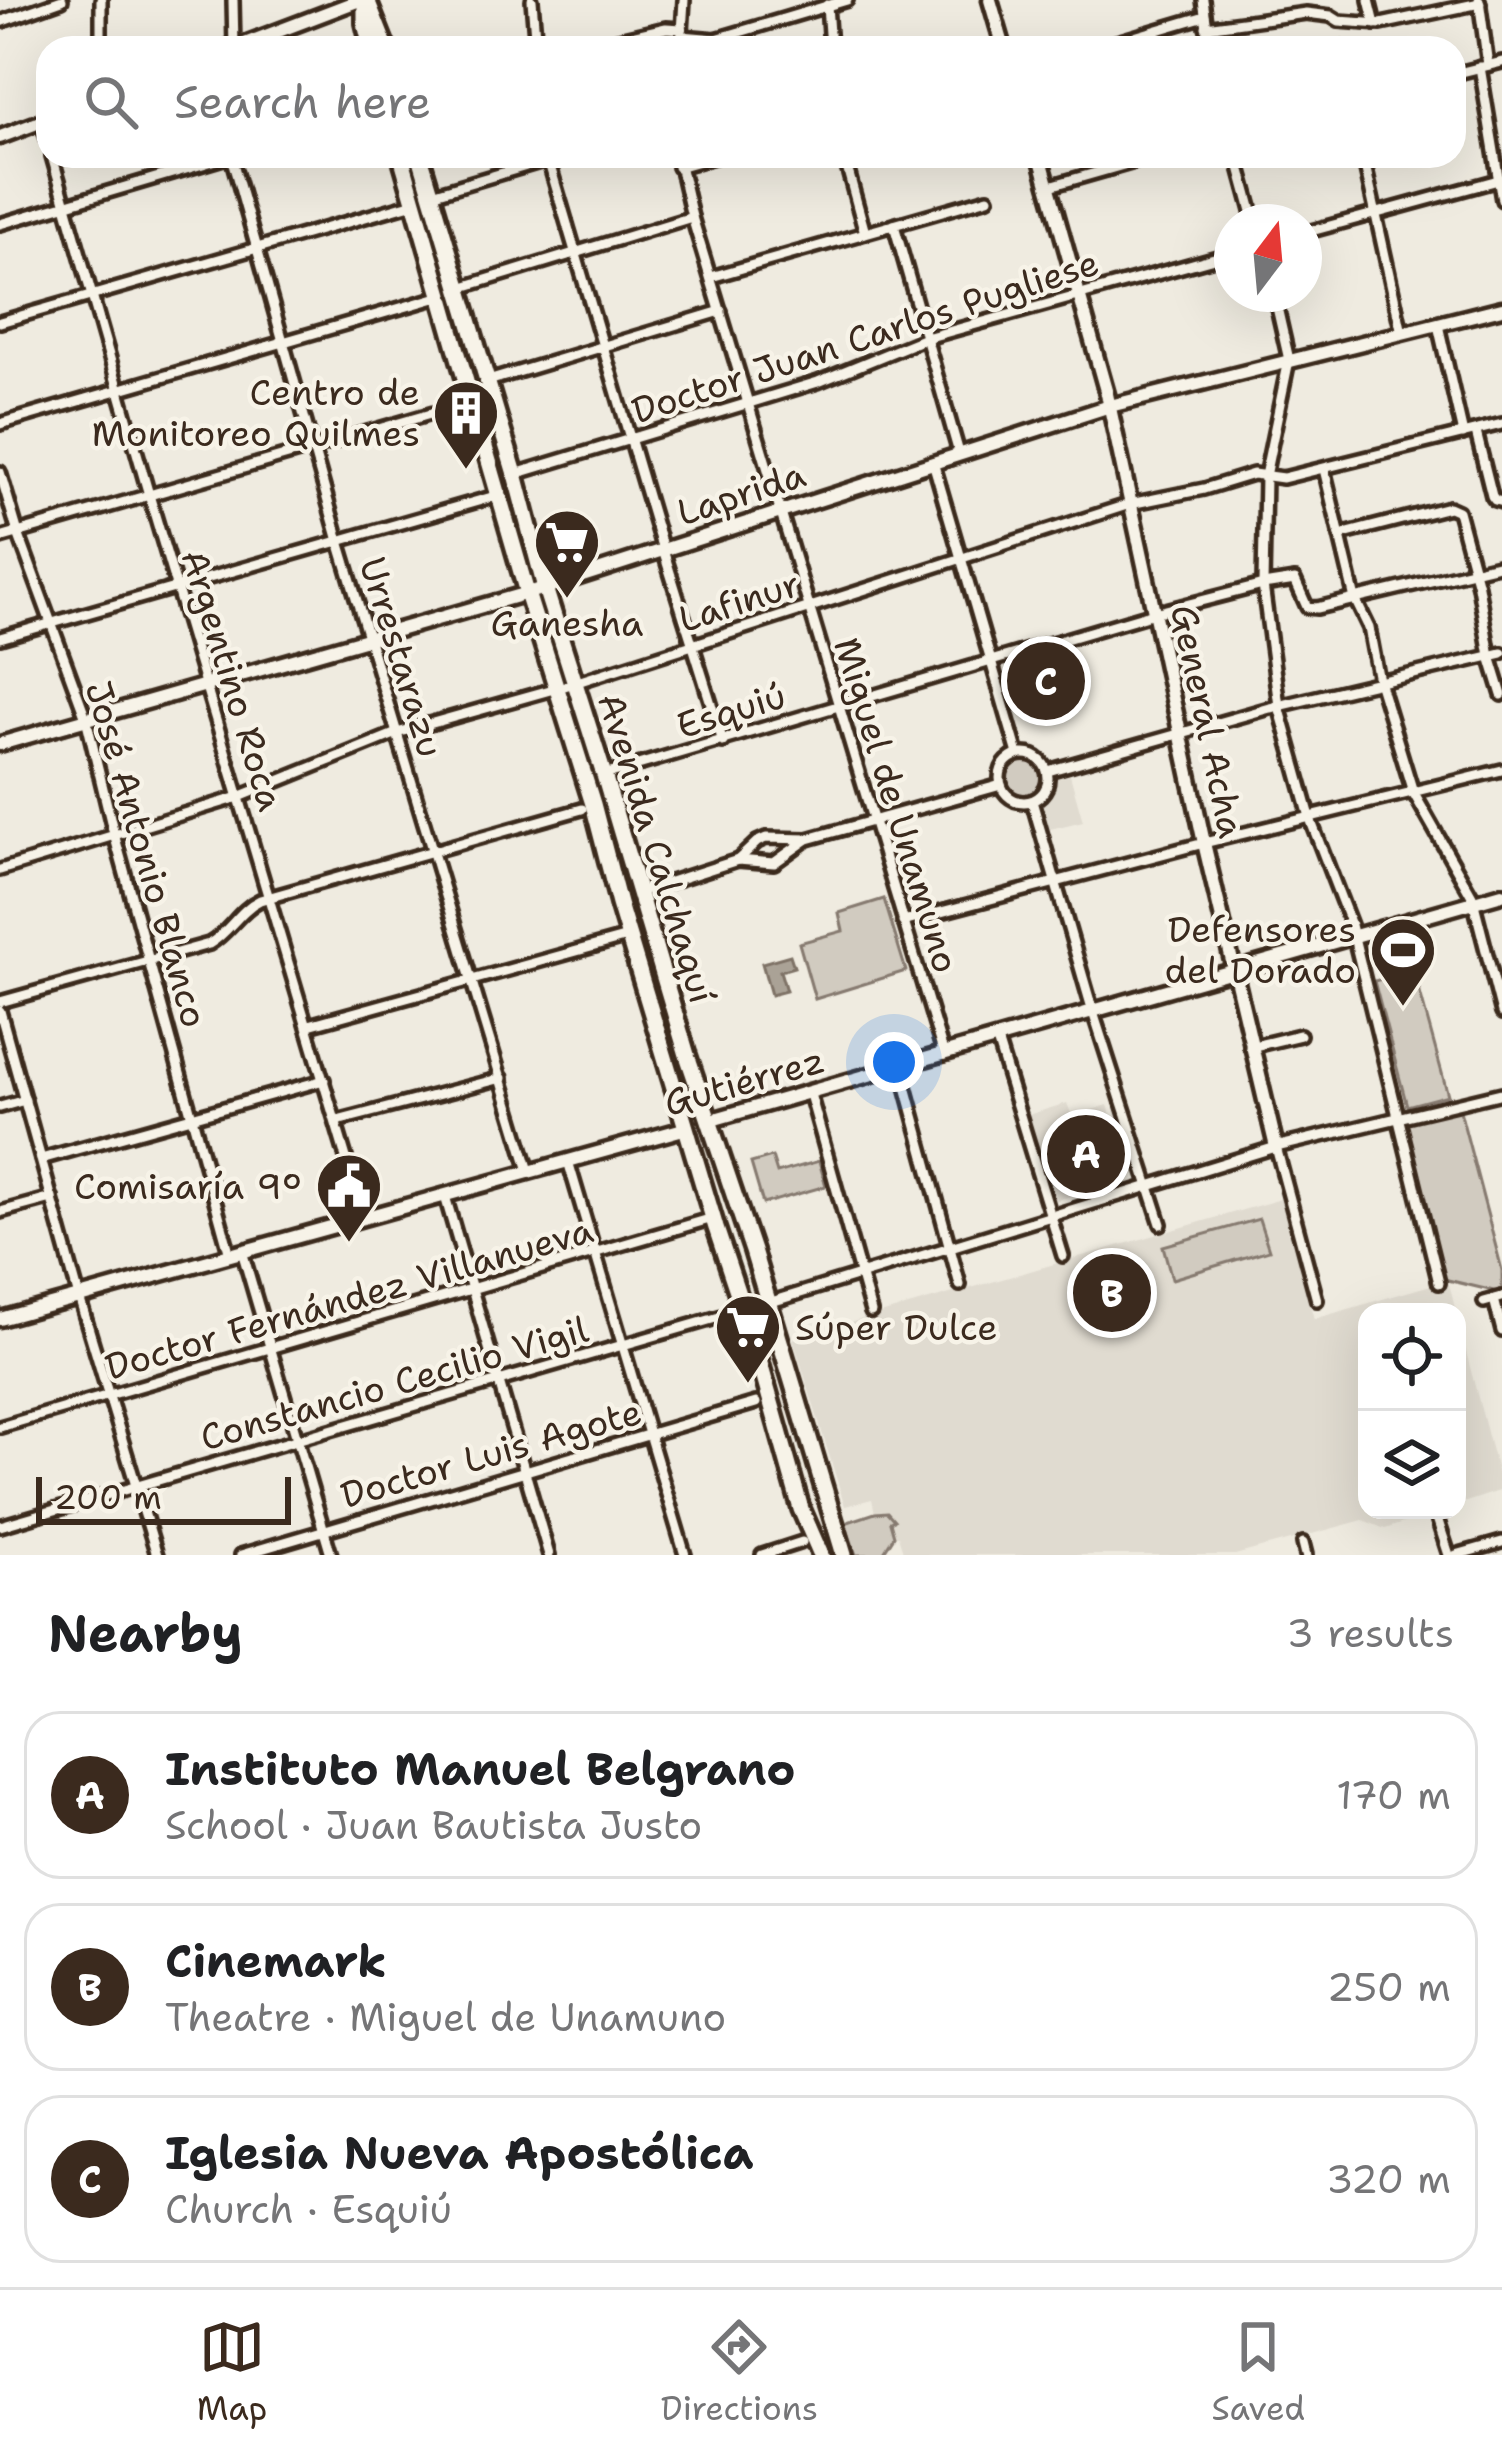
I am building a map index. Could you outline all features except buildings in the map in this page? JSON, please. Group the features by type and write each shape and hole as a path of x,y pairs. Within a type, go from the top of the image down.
{"main road":[{"path":"364,0 368,36"},
{"path":"364,0 382,36"},
{"name":"Avenida Calchaquí","path":"404,168 713,1218 818,1555"},
{"name":"Avenida Calchaquí","path":"424,168 545,588 844,1555"}],"street":[{"path":"0,22 62,0"},
{"path":"101,0 101,36"},
{"path":"233,0 234,36"},
{"path":"266,36 364,0"},
{"path":"532,0 535,36"},
{"path":"682,36 684,0"},
{"path":"725,36 848,0"},
{"path":"990,0 1000,36"},
{"path":"1203,0 1208,36"},
{"path":"1369,0 1375,25"},
{"path":"1147,36 1206,22 1306,13 1375,25 1479,2 1502,200"},
{"path":"827,3 829,36"},
{"path":"632,36 666,28 679,36"},
{"path":"1466,71 1502,62"},
{"path":"0,137 36,124"},
{"name":"Argentino Roca","path":"56,168 364,1218"},
{"path":"0,224 190,168"},
{"name":"Urrestarazu","path":"233,168 339,541 529,1171"},
{"path":"432,194 515,168"},
{"path":"550,168 723,742"},
{"name":"Miguel de Unamuno","path":"680,168 944,1055"},
{"path":"847,168 865,233"},
{"name":"General Acha","path":"1044,168 1110,406 1250,1047 1317,1300"},
{"path":"1050,185 1112,168"},
{"path":"1240,168 1250,204"},
{"path":"1366,168 1402,333"},
{"path":"1322,228 1500,179"},
{"path":"710,277 988,198"},
{"path":"0,322 414,203"},
{"path":"460,288 692,217"},
{"path":"894,225 959,453"},
{"name":"Doctor Juan Carlos Pugliese","path":"515,474 818,382 926,338 1214,258"},
{"path":"0,424 442,296"},
{"name":"Laprida","path":"0,744 545,588 1110,406 1502,308"},
{"path":"488,381 721,311"},
{"path":"1278,312 1289,359 1265,476 1263,585 1280,706 1310,817 1354,936 1439,1283"},
{"path":"1438,325 1492,496 1502,502"},
{"path":"0,538 472,402"},
{"name":"Lafinur","path":"0,870 239,797 397,733 557,688 1130,504 1204,489 1239,476 1282,478 1324,469 1502,424"},
{"path":"933,462 1018,754"},
{"path":"1324,469 1355,599 1369,628 1379,680 1413,792 1473,902 1502,1013"},
{"name":"José Antonio Blanco","path":"0,472 86,718 192,1117 271,1348 331,1555"},
{"path":"0,638 499,495"},
{"path":"1340,536 1449,507 1458,512 1496,654 1502,695"},
{"path":"1355,599 1502,564"},
{"name":"Esquiú","path":"604,775 1154,613 1288,579 1298,583 1307,607 1355,599"},
{"path":"1048,771 1379,680 1496,654"},
{"path":"1018,754 1033,754 1048,771 1044,793 1032,801 1010,797 1001,784 1001,769 1018,754"},
{"path":"903,922 1502,770"},
{"path":"738,860 766,838 808,839 1001,784"},
{"path":"1032,801 1161,1224"},
{"path":"157,1555 0,1006 209,944 250,905 270,897 582,809"},
{"path":"639,892 738,860 774,863 808,839"},
{"name":"Gutiérrez","path":"0,1318 810,1094 1502,894"},
{"path":"309,1025 631,936"},
{"path":"1250,1047 1300,1035"},
{"path":"997,1040 1063,1256"},
{"path":"901,1068 960,1285"},
{"path":"337,1121 502,1078"},
{"path":"41,1159 324,1080"},
{"path":"767,1303 1276,1147 1502,1093"},
{"path":"810,1094 871,1312"},
{"path":"0,1107 25,1100"},
{"path":"568,1161 685,1555"},
{"path":"445,1196 549,1555"},
{"path":"0,1212 52,1198"},
{"name":"Doctor Fernández Villanueva","path":"0,1427 713,1218"},
{"path":"1494,1299 1502,1331"},
{"name":"Constancio Cecilio Vigil","path":"0,1526 734,1313"},
{"name":"Doctor Luis Agote","path":"241,1555 756,1403"},
{"path":"1438,1519 1453,1555 1502,1542"},
{"path":"762,1555 802,1542"}],"shaded area":[{"path":"1025,756 1040,762 1046,777 1040,792 1025,798 1010,792 1004,777 1010,762"},
{"path":"1070,775 1083,821 1046,830 1040,805 1053,779"},
{"path":"884,899 906,971 815,999 799,943 843,931 839,913"},
{"path":"790,955 794,967 780,971 786,991 771,995 762,963"},
{"name":"Defensores del Dorado","path":"1414,971 1448,1095 1407,1106 1374,981"},
{"path":"1067,1103 1072,1116 1108,1105 1130,1178 1054,1201 1028,1115"},
{"path":"1458,1103 1502,1270 1502,1293 1437,1275 1400,1117"},
{"path":"772,1157 777,1173 819,1161 826,1186 763,1204 751,1163"},
{"path":"1281,1199 1314,1319 1358,1306 1358,1519 1415,1519 1385,1529 1363,1520 1235,1555 904,1555 887,1512 875,1513 872,1499 845,1506 793,1339"},
{"path":"1259,1219 1269,1250 1172,1279 1163,1246"},
{"path":"1448,1280 1454,1303 1369,1303"},
{"path":"1466,1352 1502,1490 1466,1502"},
{"path":"887,1512 894,1520 890,1522 894,1536 882,1555 856,1555 845,1523"}],"place":[{"name":"Centro de Monitoreo Quilmes","path":"466,472"},
{"name":"Ganesha","path":"567,601"},
{"name":"Iglesia Nueva Apostólica","path":"1046,681"},
{"name":"Defensores del Dorado","path":"1403,1009"},
{"name":"Instituto Manuel Belgrano","path":"1086,1154"},
{"name":"Comisaría 9°","path":"349,1245"},
{"name":"Cinemark","path":"1112,1293"},
{"name":"Súper Dulce","path":"748,1386"}]}
